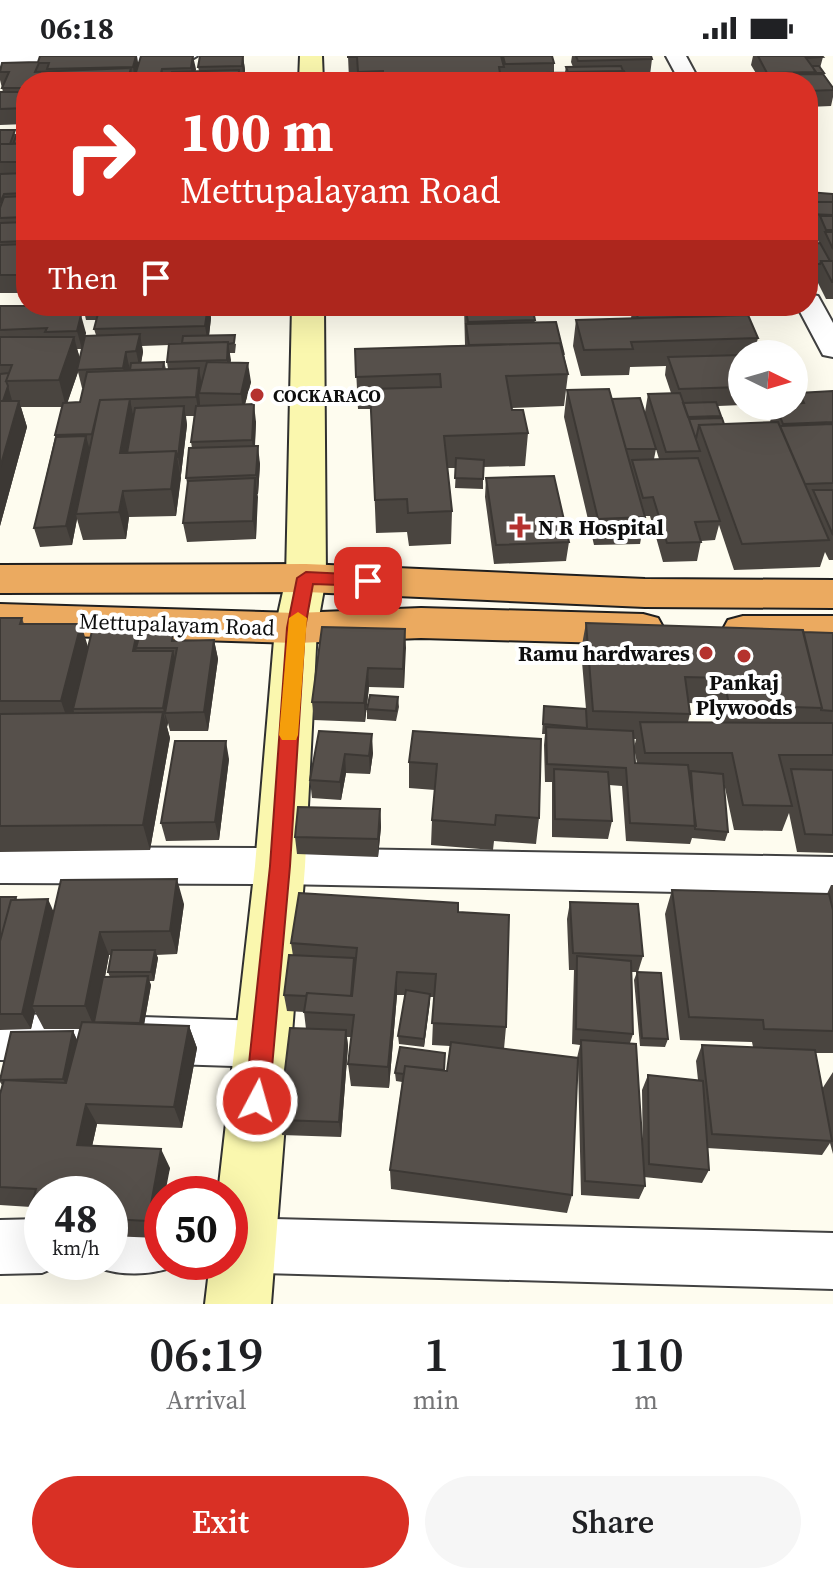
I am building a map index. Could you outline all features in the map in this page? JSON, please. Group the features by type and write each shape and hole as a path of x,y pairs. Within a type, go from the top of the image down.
{"highway":[{"name":"Mettupalayam Road","path":"0,579 306,578 645,593 833,594"},
{"name":"Mettupalayam Road","path":"0,619 296,628 421,623 833,631"}],"main road":[{"path":"246,1176 263,1044 280,866 296,628 306,578 308,316"},
{"path":"238,1280 238,1304"}],"street":[{"path":"0,80 6,59 187,56"},
{"path":"815,316 833,349"},
{"path":"0,865 280,866 833,876"},
{"path":"0,1037 263,1044"},
{"path":"248,1245 833,1261"},
{"path":"0,1247 24,1246"}],"building":[{"path":"40,56 136,56 133,67 47,69 49,63 39,63 35,72 16,72 16,88 2,88 9,72 0,72 2,63 38,62"},
{"path":"141,56 193,56 191,68 136,72"},
{"path":"200,56 243,56 242,66 198,67"},
{"path":"501,56 504,67 499,67 500,72 358,72 357,57 348,57"},
{"path":"503,56 552,56 554,63 505,64"},
{"path":"576,56 651,56 652,59 578,61"},
{"path":"758,56 823,57 806,58 816,72 766,72"},
{"path":"621,66 623,71 568,72 566,67"},
{"path":"812,66 819,66 824,73 818,73"},
{"path":"131,68 130,72 35,72"},
{"path":"239,70 239,72 172,72"},
{"path":"818,74 823,74 833,90 818,91"},
{"path":"0,92 16,92 16,108 0,109"},
{"path":"0,130 15,130 10,144 0,144"},
{"path":"16,143 16,162 0,162 0,144"},
{"path":"16,173 16,193 4,194 0,203 0,174"},
{"path":"818,193 833,194 833,202 818,202"},
{"path":"16,196 16,217 0,218 4,197"},
{"path":"818,202 833,202 833,215 818,214"},
{"path":"820,216 833,216 833,230 826,230"},
{"path":"16,222 16,241 0,242 0,223"},
{"path":"825,232 833,232 833,249"},
{"path":"820,243 830,261 818,264"},
{"path":"16,244 16,275 0,275 0,245"},
{"path":"821,261 833,261 833,282 832,282"},
{"path":"0,306 16,306 16,316 81,316 77,331 45,332 47,328 0,330"},
{"path":"97,316 206,316 205,326 94,329"},
{"path":"467,316 534,316 535,320 468,322"},
{"path":"637,316 726,316 638,318"},
{"path":"748,316 758,338 631,342 633,349 584,350 576,320"},
{"path":"556,322 564,355 560,343 469,345 466,324"},
{"path":"140,334 136,351 126,352 123,368 77,370 85,336"},
{"path":"235,335 234,343 228,344 182,343 183,336"},
{"path":"0,337 74,337 59,380 6,381 12,365 0,365"},
{"path":"228,342 227,360 167,362 169,344"},
{"path":"560,343 568,374 506,376 512,410 523,410 528,433 444,436 452,511 408,513 407,499 375,500 370,389 441,387 440,374 356,377 355,349"},
{"path":"728,355 728,387 679,389 668,357"},
{"path":"164,362 163,369 130,370 131,363"},
{"path":"207,362 248,363 241,394 199,393"},
{"path":"199,368 196,397 100,400 92,434 55,435 63,403 80,402 87,372"},
{"path":"9,373 8,386 3,401 0,401 0,374"},
{"path":"609,389 645,517 598,519 567,390"},
{"path":"833,391 833,422 783,424 781,420 808,420 808,392"},
{"path":"680,393 700,451 666,452 648,394"},
{"path":"640,398 656,449 626,449 612,399"},
{"path":"130,399 120,453 176,451 171,489 123,491 119,512 76,514 100,400"},
{"path":"0,401 19,401 0,468"},
{"path":"716,402 721,416 688,417 683,403"},
{"path":"254,404 252,440 191,442 196,406"},
{"path":"184,406 178,457 176,451 127,453 135,408"},
{"path":"722,418 724,424 699,425 696,439 689,419"},
{"path":"778,422 829,540 742,544 699,425"},
{"path":"833,424 833,483 805,484 780,426"},
{"path":"86,436 66,526 34,528 56,437"},
{"path":"258,446 256,475 186,478 189,448"},
{"path":"456,458 484,460 483,479 455,478"},
{"path":"698,458 720,521 695,522 701,542 667,543 653,497 643,498 632,460"},
{"path":"554,476 569,542 496,545 486,478"},
{"path":"255,478 253,521 183,523 188,481"},
{"path":"813,490 833,490 833,535"},
{"path":"0,618 22,618 20,624 81,624 61,701 0,701"},
{"path":"586,623 803,630 822,708 729,705 724,678 685,677 690,714 593,711"},
{"path":"93,627 138,627 133,651 173,651 163,708 73,709"},
{"path":"322,627 405,629 403,669 368,668 364,703 312,702"},
{"path":"141,630 174,630 172,641 214,640 204,712 165,713 177,648 136,648"},
{"path":"803,632 833,633 833,711 821,710"},
{"path":"370,695 398,697 396,711 367,709"},
{"path":"544,706 586,709 587,728 543,724"},
{"path":"163,712 143,825 0,826 0,714"},
{"path":"640,722 833,723 833,755 779,755 792,806 743,805 732,753 645,753"},
{"path":"546,727 633,731 635,763 688,765 696,826 630,823 626,768 547,764"},
{"path":"319,731 372,734 369,756 345,754 340,782 310,780"},
{"path":"413,731 541,739 539,818 496,815 495,825 432,820 437,764 409,762"},
{"path":"175,741 226,741 215,822 161,823"},
{"path":"554,769 608,772 612,821 555,819"},
{"path":"791,769 833,770 833,835 805,834"},
{"path":"691,771 723,774 728,832 695,829"},
{"path":"298,807 380,809 378,839 295,837"},
{"path":"177,879 170,931 100,932 85,1006 32,1006 61,880"},
{"path":"672,890 829,894 833,910 833,1031 764,1029 763,1020 689,1017"},
{"path":"299,893 458,903 458,912 509,915 506,1027 432,1023 436,974 397,972 388,1067 348,1064 354,1015 304,1012 307,993 352,996 357,948 291,943"},
{"path":"0,897 16,897 11,900 0,941"},
{"path":"48,899 22,1014 0,1014 0,941 11,900"},
{"path":"570,902 638,904 643,956 573,953"},
{"path":"112,950 155,950 151,972 108,972"},
{"path":"289,955 354,958 351,996 284,995"},
{"path":"577,956 631,961 633,1034 576,1029"},
{"path":"637,972 661,973 668,1039 642,1038"},
{"path":"148,976 140,1023 94,1022 103,977"},
{"path":"406,990 430,994 424,1039 398,1036"},
{"path":"82,1022 189,1026 174,1107 86,1104 77,1145 161,1149 156,1176 144,1176 144,1221 128,1220 128,1176 24,1176 24,1188 0,1187 0,1094 4,1080 66,1083"},
{"path":"290,1028 346,1030 339,1122 279,1120"},
{"path":"73,1031 63,1079 0,1080 11,1032"},
{"path":"581,1040 636,1044 645,1186 585,1181"},
{"path":"451,1042 578,1058 572,1195 390,1170 405,1066 447,1071"},
{"path":"702,1045 815,1050 832,1141 712,1134"},
{"path":"400,1047 445,1053 444,1070 405,1066 404,1074 395,1073"},
{"path":"648,1075 703,1081 709,1170 649,1164"}],"slow traffic":[{"path":"289,735 298,618"}],"place":[{"name":"COCKARACO","path":"257,395"},
{"name":"N R Hospital","path":"520,527"},
{"name":"Ramu hardwares","path":"706,653"},
{"name":"Pankaj Plywoods","path":"744,656"}],"route":[{"path":"257,1101 280,866 296,628 306,578 368,581"}]}
